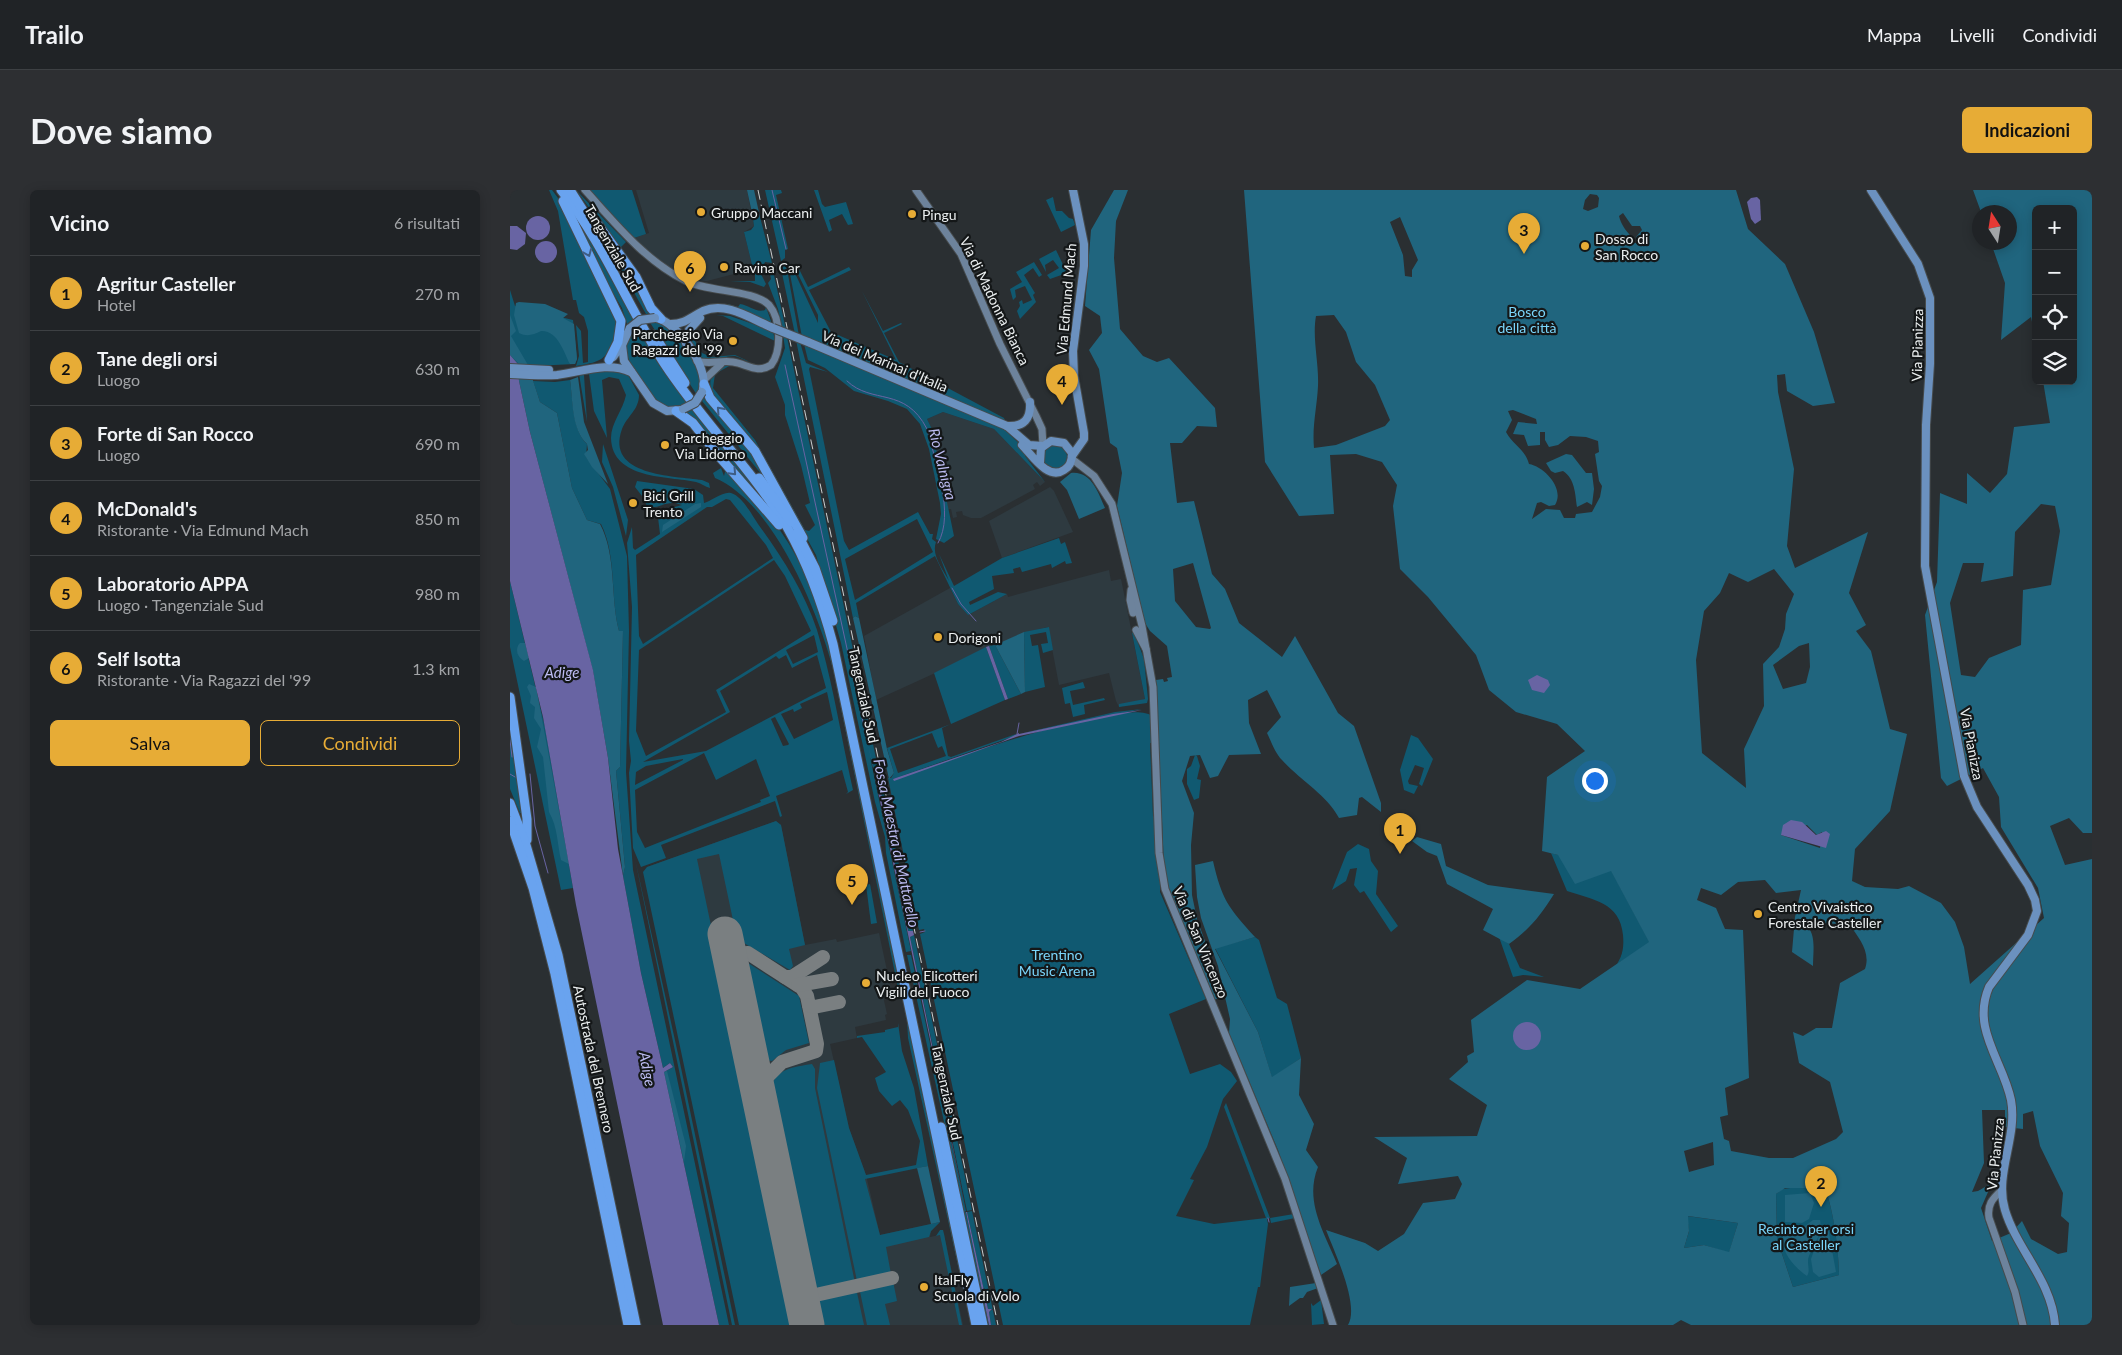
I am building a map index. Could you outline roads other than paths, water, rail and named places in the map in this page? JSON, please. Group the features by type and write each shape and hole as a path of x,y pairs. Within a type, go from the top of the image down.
{"highway":[{"path":"559,190 598,276 621,321 618,342 609,360"},
{"name":"Tangenziale Sud","path":"559,190 590,233 661,358 696,408 768,499 800,550 825,615 833,644 976,1325"},
{"path":"570,190 579,198 636,277 658,318"},
{"name":"Tangenziale Sud","path":"570,190 595,229 646,322 671,361 701,406 774,496 809,554 822,587 838,641 983,1325"},
{"path":"598,276 623,317 623,342"},
{"path":"704,385 710,398 755,451 798,526 809,554"},
{"path":"680,410 773,518 809,574"},
{"path":"510,697 527,820 526,845"},
{"name":"Autostrada del Brennero","path":"510,803 526,845 558,955 636,1325"},
{"name":"Autostrada del Brennero","path":"510,821 533,888 555,974 628,1325"}],"main road":[{"path":"585,190 636,245 670,273 699,287 753,296 768,304 774,314 780,348 775,360 767,368 758,369 733,362 710,364 697,360"},
{"name":"Via di Madonna Bianca","path":"916,190 961,254 1000,344 1042,428 1050,439 1055,440"},
{"name":"Via Edmund Mach","path":"1073,190 1084,244 1084,266 1073,351 1084,440"},
{"name":"Via Pianizza","path":"1872,191 1918,264 1930,298 1930,364 1926,425 1925,566 1964,776 1977,807 2028,885 2035,900 2037,911 2028,935 1988,987 1983,1006 1984,1025 1989,1044 2011,1101 2013,1123 2002,1190 2009,1220 2046,1288 2055,1325"},
{"name":"Via dei Marinai d'Italia","path":"671,324 684,322 706,310 721,307 732,310 1004,425 1029,445 1043,446"},
{"name":"Via dei Marinai d'Italia","path":"686,343 692,324 707,314 725,312 759,322"},
{"path":"510,368 576,371 609,360 623,342 630,328 640,320 658,318 671,324 686,343 697,360 704,385"},
{"path":"623,342 623,357 631,372 653,403 667,411 680,410 695,403 714,368 725,362"},
{"path":"510,374 542,375 609,366 618,366 631,372"},
{"path":"1004,425 1018,426 1024,422 1030,415 1030,402"},
{"name":"Via dei Marinai d'Italia","path":"1004,425 1040,463"},
{"name":"Via di Madonna Bianca","path":"1042,428 1043,446"},
{"path":"1084,440 1076,444 1067,444 1055,440 1043,446 1040,452 1040,463 1044,468 1052,472 1076,468 1088,470"},
{"path":"1064,470 1084,440"},
{"path":"1067,444 1072,457"},
{"name":"Via di San Vincenzo","path":"1072,457 1098,480 1112,504 1147,652 1154,687 1159,853 1163,881 1285,1179 1333,1325"},
{"path":"1132,585 1130,600 1133,613"},
{"path":"1136,630 1147,652"},
{"path":"2002,1190 1990,1202 1989,1218 2015,1292 2023,1325"}],"water":[{"path":"1757,197 1760,200 1761,220 1755,224 1751,219 1747,202 1751,198"},
{"path":"538,216 543,217 549,223 549,233 543,239 538,240 533,239 527,233 526,228 527,223 533,217"},
{"path":"510,226 517,226 526,233 525,244 517,250 510,249"},
{"path":"546,241 554,244 557,252 554,260 546,263 538,260 535,252 538,244"},
{"name":"Adige","path":"510,355 518,364 519,381 530,432 593,670 608,758 618,849 641,973 663,1068 670,1063 673,1067 664,1072 719,1325 663,1325 576,905 543,717 510,581"},
{"path":"989,646 1008,699 1005,700 986,647"},
{"path":"1537,675 1548,680 1550,685 1544,693 1532,690 1528,680"},
{"path":"1142,710 1019,736 894,781 893,779 1001,742 1019,733"},
{"path":"867,739 876,781 879,782 908,931 913,931 914,935 910,937 966,1211"},
{"path":"1791,820 1802,822 1816,835 1826,831 1830,834 1826,848 1781,835 1783,825"},
{"path":"1527,1022 1537,1026 1541,1036 1537,1046 1527,1050 1517,1046 1513,1036 1517,1026"},
{"path":"966,1212 988,1309 992,1309 989,1312 991,1325 989,1325"}],"waterway":[{"name":"Rio Valnigra","path":"772,190 786,249"},
{"name":"Fossa Maestra di Mattarello","path":"785,365 867,740"},
{"name":"Rio Valnigra","path":"847,381 867,393 899,401 909,407 927,429 942,487 944,503 943,531 938,543"},
{"name":"Rio Valnigra","path":"952,588 961,604 976,621"},
{"name":"Rio Valnigra","path":"1017,734 1019,723"},
{"path":"510,740 512,757"},
{"path":"510,774 515,777"},
{"path":"530,774 535,826 548,873"},
{"path":"920,932 925,931"},
{"path":"1268,1218 1269,1222"}],"railway":[{"path":"758,190 998,1325"}],"place":[{"name":"Gruppo Maccani","path":"701,212"},
{"name":"Pingu","path":"912,214"},
{"name":"Dosso di San Rocco","path":"1585,246"},
{"name":"Forte di San Rocco","path":"1524,254"},
{"name":"Ravina Car","path":"724,267"},
{"name":"Self Isotta","path":"690,292"},
{"name":"Parcheggio Via Ragazzi del '99","path":"733,341"},
{"name":"McDonald's","path":"1062,405"},
{"name":"Parcheggio Via Lidorno","path":"665,445"},
{"name":"Bici Grill Trento","path":"633,503"},
{"name":"Dorigoni","path":"938,637"},
{"name":"Agritur Casteller","path":"1400,854"},
{"name":"Laboratorio APPA","path":"852,905"},
{"name":"Centro Vivaistico Forestale Casteller","path":"1758,914"},
{"name":"Nucleo Elicotteri Vigili del Fuoco","path":"866,983"},
{"name":"Tane degli orsi","path":"1821,1207"},
{"name":"ItalFly Scuola di Volo","path":"924,1287"}],"park label":[{"name":"Bosco della città","path":"1527,320"},
{"name":"Trentino Music Arena","path":"1057,962"},
{"name":"Recinto per orsi al Casteller","path":"1806,1236"}]}
